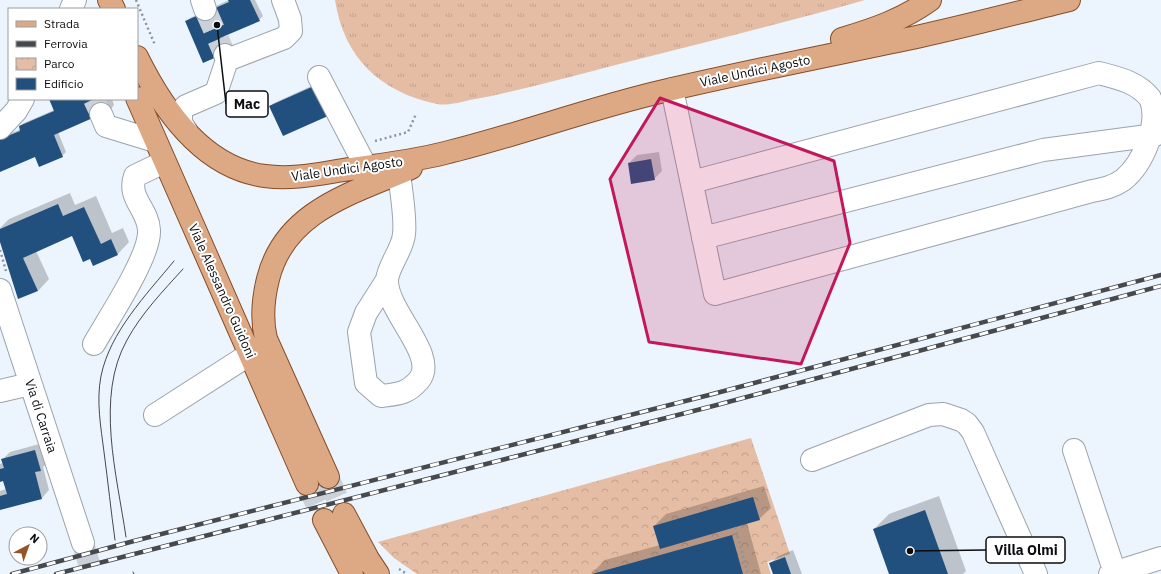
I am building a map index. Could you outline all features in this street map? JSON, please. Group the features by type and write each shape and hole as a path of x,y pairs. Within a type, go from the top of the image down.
{"main road":[{"path":"679,88 885,26 915,11 930,0"},
{"name":"Viale Undici Agosto","path":"138,59 147,78 167,110 199,144 224,162 241,170 264,176 303,177 444,154 679,88 924,35 1069,0"},
{"name":"Viale Alessandro Guidoni","path":"138,100 164,162 259,351 328,477"},
{"name":"Viale Undici Agosto","path":"259,351 264,330 263,306 270,273 284,242 300,224 323,207 444,154"},
{"name":"Viale Alessandro Guidoni","path":"259,351 307,484"},
{"path":"344,514 373,566"},
{"path":"324,520 352,574"}],"street":[{"path":"187,132 181,123 181,111 186,106 216,93 226,58 284,38 291,31 290,19 283,0"},
{"path":"679,88 692,182 715,294 1092,191 1108,189 1123,180 1146,152 1155,135 1158,120 1151,99 1128,81 1099,73 692,182"},
{"path":"319,77 366,167"},
{"path":"0,128 16,111 22,100"},
{"path":"101,114 106,126 155,141"},
{"path":"704,238 1043,150 1155,135"},
{"path":"94,344 146,250 149,230 147,220 133,191 132,185 135,176 164,162"},
{"path":"387,280 393,306 420,351 424,362 422,376 412,389 400,394 381,396 366,383 359,332 366,313 387,280 404,235 399,173"},
{"name":"Via di Carraia","path":"0,290 83,543"},
{"path":"155,415 259,351"},
{"path":"0,390 30,384"},
{"path":"812,460 929,415 943,414 961,420 967,424 980,445 1036,574"},
{"path":"1074,450 1112,573 1161,558"},
{"path":"373,566 387,574"}],"path":[{"path":"356,146 408,132 416,114"},
{"path":"735,527 748,574"}],"highlighted area":[{"path":"660,98 834,161 850,243 801,364 649,342 610,179"}],"green space":[{"path":"335,0 865,0 570,77 454,104 437,104 398,91 382,81 368,69 356,55 347,39 340,21"},
{"path":"751,438 790,554 767,562 771,574 417,574 394,558 378,542"}],"building":[{"path":"228,0 250,0 260,21 220,38 226,53 203,63 185,21 229,2"},
{"path":"314,86 328,116 283,136 269,106"},
{"path":"49,100 106,100 111,110 54,135 63,157 39,167 35,157 0,172 0,139 20,131 19,126 54,111"},
{"path":"651,159 655,180 631,184 628,163"},
{"path":"58,204 63,216 84,207 101,244 111,239 118,255 93,266 90,259 83,262 72,236 23,258 38,291 18,299 0,242 0,229"},
{"path":"35,450 41,471 35,472 42,499 0,510 0,496 7,494 3,481 0,482 0,469 4,468 1,459"},
{"path":"753,497 760,520 660,549 653,526"},
{"path":"925,510 948,574 889,574 873,529"},
{"path":"732,535 743,574 592,574"},
{"path":"785,557 791,574 773,574 769,563"}],"tunnel":[{"path":"205,9 225,55"},
{"path":"94,100 101,114"},
{"path":"328,477 344,514"},
{"path":"307,484 324,520"},
{"path":"83,543 92,574"}],"tram line":[{"path":"115,540 100,414 99,395 101,376 112,344 121,329 130,315 174,261"},
{"path":"126,537 111,437 110,411 112,386 117,362 127,340 139,321 183,269"}],"railway":[{"path":"12,574 134,541 709,395 1161,275"},
{"path":"56,574 713,406 1161,286"}],"place":[{"name":"Mac","path":"217,25"},
{"name":"Villa Olmi","path":"910,551"}]}
